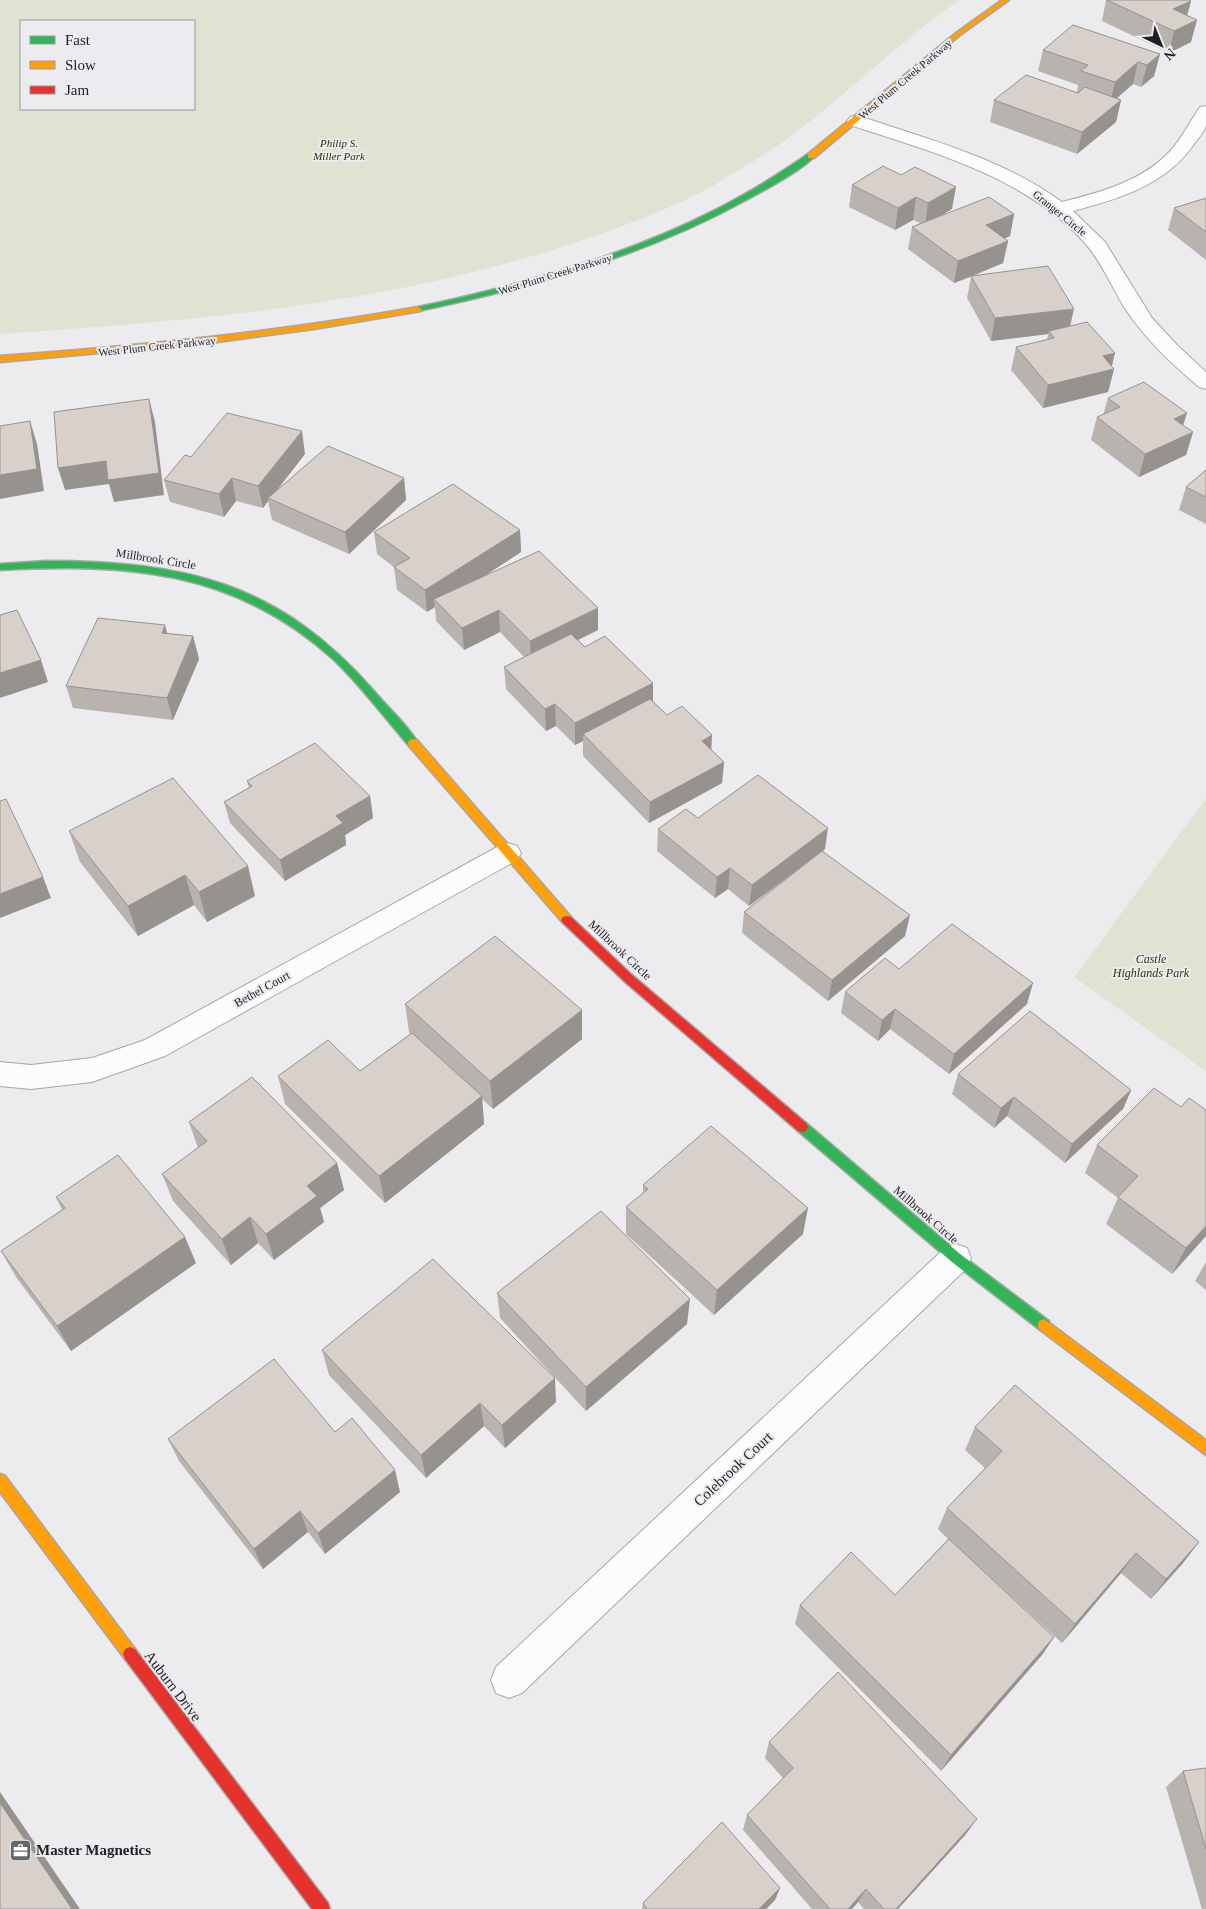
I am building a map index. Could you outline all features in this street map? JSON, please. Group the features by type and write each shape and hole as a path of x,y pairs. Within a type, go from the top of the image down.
{"street":[{"name":"West Plum Creek Parkway","path":"0,358 112,351 286,332 380,318 533,283 616,255 679,230 732,205 815,153 976,20 1006,0"},
{"path":"1057,209 1126,188 1160,170 1188,141 1206,111"},
{"name":"Granger Circle","path":"856,121 981,163 1029,188 1090,237 1105,256 1136,310 1151,330 1206,383"},
{"name":"Millbrook Circle","path":"0,567 40,563 93,563 144,568 189,576 233,590 270,607 306,630 338,658 566,919 628,978 956,1258 1206,1448"},
{"name":"Bethel Court","path":"0,1074 31,1077 92,1070 155,1048 508,853"},
{"name":"Colebrook Court","path":"509,1680 956,1258"},
{"name":"Auburn Drive","path":"0,1481 322,1909"}],"green space":[{"name":"Philip S. Miller Park","path":"0,0 960,0 937,16 807,124 766,153 692,197 604,233 499,266 358,296 216,316 0,334"},
{"name":"Castle Highlands Park","path":"1206,799 1206,1071 1074,977"}],"building":[{"path":"1107,0 1190,0 1173,9 1197,20 1174,31"},
{"path":"1073,25 1160,54 1147,65 1138,62 1115,82 1081,71 1088,65 1043,50"},
{"path":"1026,75 1078,93 1085,87 1121,100 1082,132 994,100"},
{"path":"883,166 901,175 915,167 956,187 928,203 916,197 898,208 852,185"},
{"path":"989,197 1014,214 986,225 1008,241 958,261 912,227"},
{"path":"1206,198 1206,232 1174,208"},
{"path":"1048,266 1074,309 995,318 971,276"},
{"path":"1087,322 1115,353 1103,356 1114,369 1048,385 1016,347 1054,338 1049,331"},
{"path":"1144,382 1187,413 1174,419 1193,432 1145,454 1097,417 1120,407 1108,398"},
{"path":"149,399 159,473 108,480 106,461 58,468 54,412"},
{"path":"227,413 302,431 258,486 232,478 219,494 164,480 185,455 191,457"},
{"path":"30,421 37,469 0,475 0,426"},
{"path":"328,446 404,478 345,532 268,498"},
{"path":"1206,470 1206,497 1186,487"},
{"path":"453,484 520,530 425,590 394,567 410,558 374,532"},
{"path":"539,551 598,608 530,641 499,610 462,628 434,599"},
{"path":"17,610 41,660 0,673 0,615"},
{"path":"98,618 165,625 162,633 193,636 167,698 66,686"},
{"path":"571,634 585,647 605,636 653,683 575,723 555,704 545,709 504,667"},
{"path":"650,699 667,715 682,706 712,735 702,741 724,762 650,802 583,734"},
{"path":"315,743 370,796 336,816 343,823 280,860 224,802 252,786 247,781"},
{"path":"758,775 828,828 752,885 730,868 717,877 658,829 686,809 698,818"},
{"path":"173,778 248,866 199,892 185,875 128,906 69,831"},
{"path":"6,799 43,877 0,894 0,801"},
{"path":"822,851 910,915 832,980 744,912"},
{"path":"952,924 1033,983 954,1054 895,1009 882,1020 845,992 885,958 899,969"},
{"path":"495,936 582,1010 490,1081 405,1004"},
{"path":"1030,1011 1131,1090 1072,1144 1014,1097 1001,1108 958,1074"},
{"path":"412,1033 482,1096 379,1176 278,1076 328,1040 360,1071"},
{"path":"252,1077 337,1163 307,1186 317,1196 266,1234 250,1217 222,1239 162,1174 207,1141 189,1122"},
{"path":"1154,1088 1181,1107 1189,1098 1206,1110 1206,1226 1186,1248 1118,1197 1138,1176 1097,1145"},
{"path":"711,1126 808,1208 717,1290 626,1207 648,1189 643,1185"},
{"path":"118,1155 185,1237 57,1326 1,1251 65,1208 56,1197"},
{"path":"601,1211 690,1299 586,1387 497,1293"},
{"path":"433,1259 555,1378 502,1425 480,1403 421,1455 322,1350"},
{"path":"274,1359 335,1432 352,1418 395,1470 318,1533 300,1511 254,1549 168,1439"},
{"path":"1015,1385 1199,1542 1166,1579 1136,1553 1075,1624 947,1508 1002,1451 975,1427"},
{"path":"949,1539 1054,1637 951,1755 800,1605 851,1552 895,1595"},
{"path":"838,1672 977,1819 896,1909 884,1909 866,1889 848,1909 830,1909 747,1815 793,1768 769,1742"},
{"path":"1206,1768 1206,1849 1183,1771"},
{"name":"Master Magnetics","path":"0,1803 72,1909 0,1909"},
{"path":"722,1822 780,1888 759,1909 647,1909 643,1903"}],"traffic: fast":[{"path":"418,309 521,285 623,253 720,211 767,185 811,156"},
{"path":"0,567 46,564 136,567 180,575 222,587 262,604 301,628 337,658 413,743"},
{"path":"802,1127 956,1258 1044,1325"}],"traffic: slow":[{"path":"811,156 958,34 1006,0"},
{"path":"0,359 105,351 262,334 418,309"},
{"path":"413,743 567,920"},
{"path":"1044,1325 1206,1448"},
{"path":"0,1481 130,1654"}],"traffic: jam":[{"path":"567,920 628,978 802,1127"},
{"path":"130,1654 322,1909"}],"place":[{"name":"Master Magnetics","path":"20,1850"}]}
